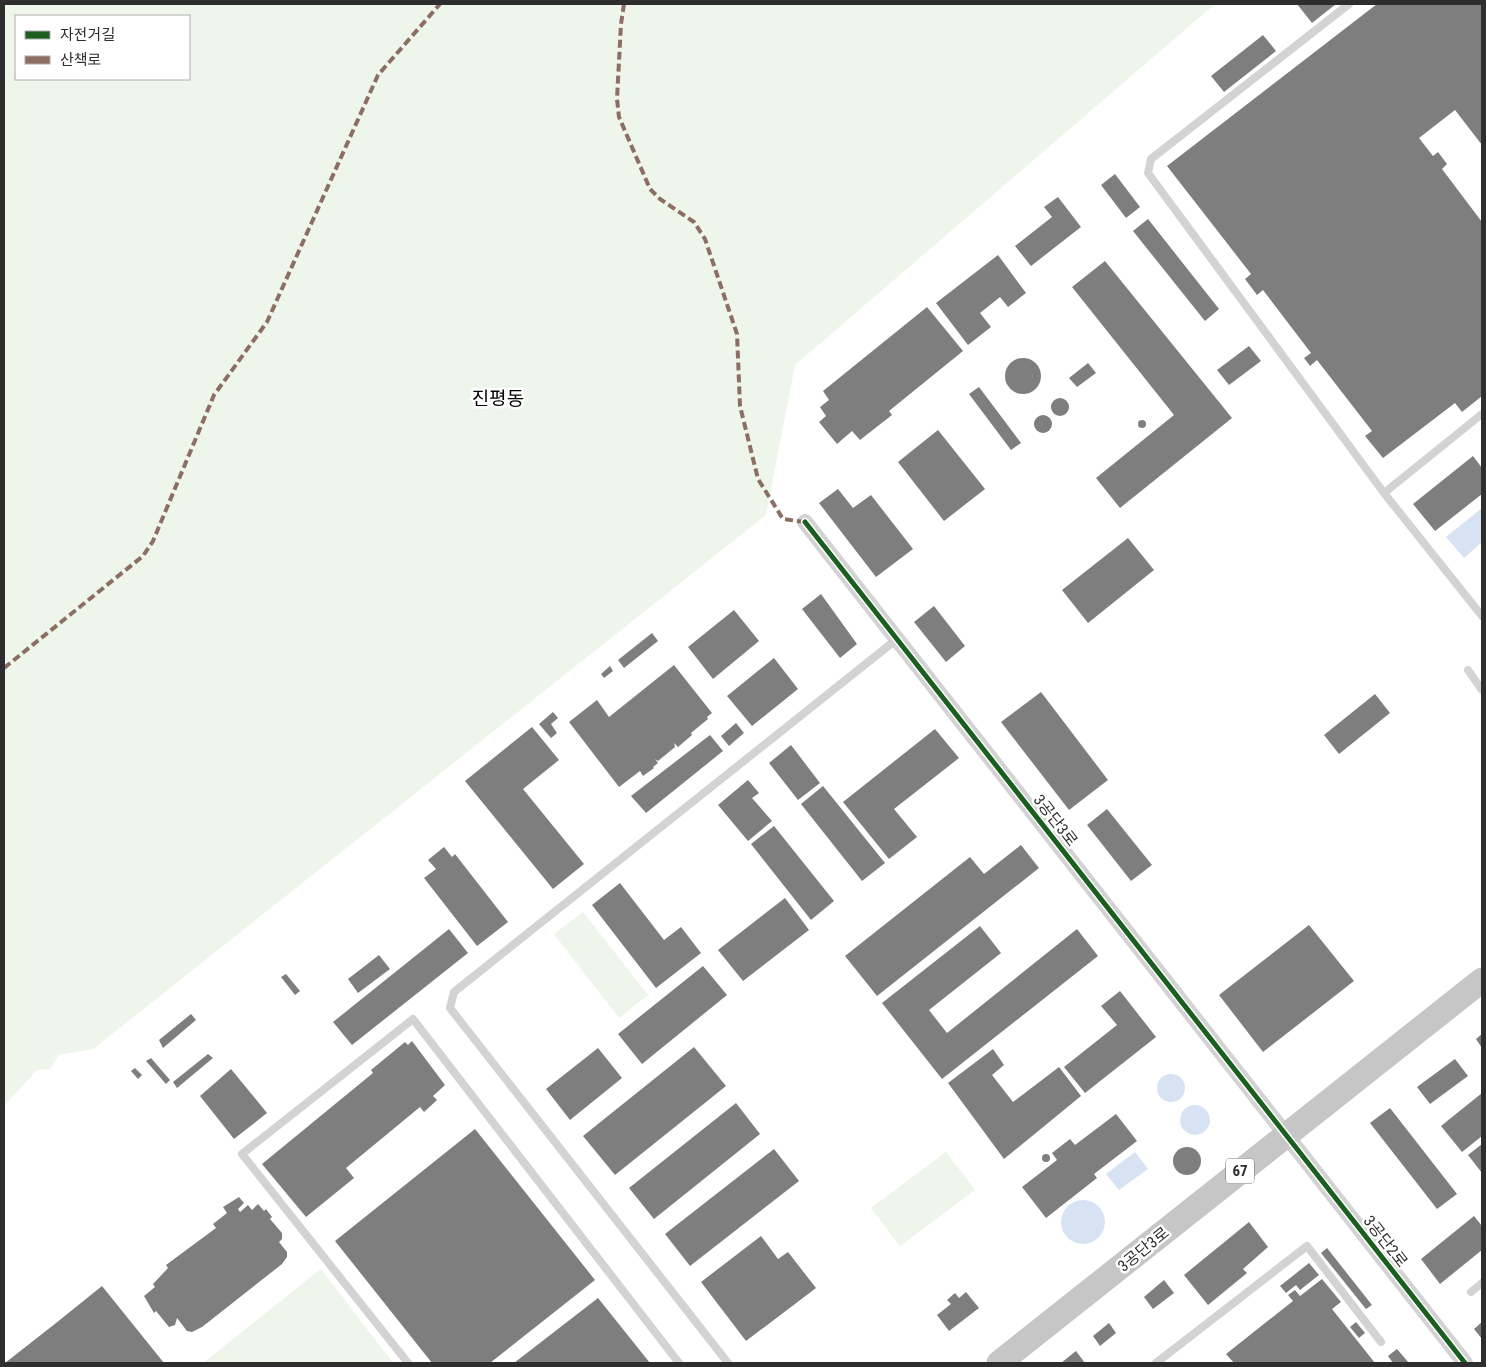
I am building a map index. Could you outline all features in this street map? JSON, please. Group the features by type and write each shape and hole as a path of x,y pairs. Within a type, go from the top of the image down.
{"main road":[{"name":"3공단3로","path":"999,1363 1482,980"}],"street":[{"name":"3공단3로","path":"805,522 1287,1134"},
{"name":"3공단2로","path":"1287,1134 1465,1363"}],"lane":[{"path":"1349,4 1151,159 1148,173 1384,493 1482,616"},
{"path":"1384,493 1482,414"},
{"path":"728,1363 450,1008 454,992 897,638"},
{"path":"1468,670 1482,690"},
{"path":"408,1363 242,1154 413,1019 678,1363"},
{"path":"1156,1363 1307,1246 1381,1342"},
{"path":"1471,1292 1482,1283"}],"shaded area":[{"path":"4,4 1215,4 795,365 766,515 93,1049 59,1055 50,1069 37,1070 4,1106"},
{"path":"583,912 648,995 619,1018 554,934"},
{"path":"946,1152 975,1190 900,1246 871,1208"},
{"path":"321,1269 393,1363 203,1363"}],"water":[{"path":"1482,508 1482,542 1464,558 1446,537"},
{"path":"1171,1074 1181,1078 1185,1088 1181,1098 1171,1102 1161,1098 1157,1088 1161,1078"},
{"path":"1195,1105 1206,1109 1210,1120 1206,1131 1195,1135 1184,1131 1180,1120 1184,1109"},
{"path":"1135,1152 1148,1169 1119,1190 1106,1174"},
{"path":"1083,1200 1095,1204 1101,1210 1105,1222 1101,1234 1095,1240 1083,1244 1071,1240 1065,1234 1061,1222 1065,1210 1071,1204"}],"building":[{"path":"1297,4 1336,4 1312,23"},
{"path":"1377,4 1482,4 1482,145 1455,110 1419,138 1433,156 1438,152 1447,164 1442,169 1482,222 1482,396 1462,412 1455,403 1383,458 1365,436 1372,431 1317,360 1310,366 1304,358 1311,353 1263,290 1257,295 1245,279 1251,274 1167,166"},
{"path":"1263,35 1276,51 1224,92 1211,76"},
{"path":"1115,174 1140,207 1126,218 1101,185"},
{"path":"1058,197 1081,227 1031,266 1015,246 1052,217 1044,207"},
{"path":"1148,219 1219,309 1205,321 1133,231"},
{"path":"998,255 1026,293 1008,307 1000,297 980,313 991,327 968,345 936,303"},
{"path":"1105,261 1232,418 1120,508 1096,478 1174,415 1072,287"},
{"path":"927,307 963,351 889,411 892,415 860,440 852,431 837,444 819,422 826,416 820,407 829,400 823,391"},
{"path":"1249,346 1261,361 1229,385 1217,370"},
{"path":"1023,358 1035,364 1041,376 1035,388 1023,394 1011,388 1005,376 1011,364"},
{"path":"1088,363 1096,373 1077,387 1069,378"},
{"path":"979,387 1021,443 1011,450 969,394"},
{"path":"1060,398 1067,400 1069,407 1067,414 1060,416 1053,414 1051,407 1053,400"},
{"path":"1043,415 1051,420 1052,424 1047,432 1043,433 1035,428 1034,424 1039,416"},
{"path":"1142,420 1146,424 1142,428 1138,424"},
{"path":"938,430 985,489 944,521 898,462"},
{"path":"1473,456 1482,468 1482,494 1435,531 1413,504"},
{"path":"838,489 853,508 871,495 913,549 876,577 819,503"},
{"path":"1128,538 1154,570 1088,623 1062,590"},
{"path":"821,594 857,644 840,658 802,609"},
{"path":"934,606 965,646 946,662 914,622"},
{"path":"734,610 759,641 713,679 688,647"},
{"path":"652,633 658,641 624,668 618,660"},
{"path":"774,658 798,689 752,726 727,696"},
{"path":"674,665 712,713 678,747 674,743 675,747 658,761 655,759 658,763 654,768 643,776 640,771 619,787 569,722 597,700 609,717"},
{"path":"610,666 613,671 604,678 601,674"},
{"path":"1041,692 1108,780 1069,810 1001,722"},
{"path":"1375,694 1390,713 1339,754 1324,735"},
{"path":"553,712 558,718 551,724 557,733 551,738 539,724"},
{"path":"736,723 744,733 729,746 721,736"},
{"path":"532,727 559,760 523,789 584,864 553,889 465,781"},
{"path":"935,729 959,758 894,809 917,837 889,859 843,802"},
{"path":"710,735 723,751 646,813 631,796"},
{"path":"791,745 820,783 798,800 769,763"},
{"path":"748,780 759,793 752,798 772,821 748,841 718,805"},
{"path":"823,786 885,863 862,881 801,804"},
{"path":"1107,809 1152,865 1131,881 1087,825"},
{"path":"774,826 834,901 811,920 751,844"},
{"path":"1021,845 1039,868 877,996 845,956 970,857 984,874"},
{"path":"444,847 452,857 455,854 508,922 477,946 424,878 436,869 428,860"},
{"path":"620,883 664,940 681,927 701,953 656,988 592,905"},
{"path":"785,898 809,930 743,981 718,950"},
{"path":"1309,925 1354,981 1263,1052 1219,995"},
{"path":"980,926 1001,953 929,1010 947,1033 1077,929 1098,956 942,1079 882,1003"},
{"path":"449,929 468,953 352,1045 333,1022"},
{"path":"379,955 390,969 358,993 348,979"},
{"path":"703,966 727,995 642,1064 618,1034"},
{"path":"286,974 300,991 295,995 281,977"},
{"path":"1120,991 1156,1037 1085,1093 1064,1067 1117,1025 1101,1006"},
{"path":"191,1014 196,1020 163,1048 159,1040"},
{"path":"1482,1034 1482,1048 1476,1039"},
{"path":"412,1041 445,1085 433,1096 437,1100 424,1112 420,1107 346,1168 354,1178 306,1217 262,1164 373,1073 371,1070 405,1042 408,1045"},
{"path":"694,1047 726,1086 615,1175 583,1136"},
{"path":"598,1048 622,1078 570,1120 546,1089"},
{"path":"993,1049 1004,1065 992,1075 1013,1102 1059,1067 1081,1096 1004,1159 948,1083"},
{"path":"208,1054 213,1058 177,1088 173,1082"},
{"path":"151,1058 170,1080 166,1084 146,1061"},
{"path":"1455,1059 1468,1076 1430,1104 1417,1087"},
{"path":"135,1068 142,1075 138,1079 131,1071"},
{"path":"231,1069 267,1113 234,1139 200,1096"},
{"path":"1482,1093 1482,1136 1462,1152 1441,1126"},
{"path":"736,1103 760,1134 654,1219 629,1188"},
{"path":"1390,1108 1457,1194 1437,1209 1370,1123"},
{"path":"1116,1114 1137,1141 1094,1174 1097,1178 1046,1218 1022,1187 1057,1160 1052,1153 1070,1139 1075,1145"},
{"path":"475,1129 595,1280 490,1363 432,1363 335,1241"},
{"path":"1482,1144 1482,1173 1468,1155"},
{"path":"1187,1147 1197,1151 1201,1161 1197,1171 1187,1175 1177,1171 1173,1161 1177,1151"},
{"path":"774,1149 799,1181 690,1266 665,1234"},
{"path":"1046,1154 1050,1158 1046,1162 1042,1158"},
{"path":"239,1197 244,1203 238,1209 240,1212 248,1205 252,1210 258,1204 264,1211 266,1209 272,1217 270,1219 282,1233 282,1239 279,1242 287,1252 287,1257 282,1264 202,1327 192,1332 187,1331 177,1318 175,1325 169,1327 156,1311 154,1313 144,1296 155,1287 153,1284 168,1268 166,1265 216,1228 213,1224 227,1213 223,1207"},
{"path":"1474,1216 1482,1226 1482,1250 1440,1284 1421,1259"},
{"path":"1249,1222 1268,1247 1243,1269 1247,1273 1208,1305 1184,1275"},
{"path":"761,1236 778,1259 788,1252 816,1288 746,1341 701,1282"},
{"path":"1327,1248 1372,1305 1366,1309 1321,1253"},
{"path":"1309,1263 1319,1275 1300,1290 1296,1285 1286,1293 1280,1286"},
{"path":"1322,1279 1341,1302 1332,1309 1375,1363 1234,1363 1226,1354 1293,1301 1288,1295 1295,1290 1300,1296"},
{"path":"1164,1280 1174,1293 1153,1309 1144,1297"},
{"path":"102,1286 164,1363 5,1363 56,1323"},
{"path":"966,1292 979,1308 949,1331 937,1315 951,1304 947,1300 955,1293 959,1298"},
{"path":"598,1298 650,1363 514,1363"},
{"path":"1356,1322 1365,1333 1359,1338 1350,1327"},
{"path":"1482,1322 1482,1339 1474,1329"},
{"path":"1109,1323 1116,1333 1100,1346 1093,1336"},
{"path":"1397,1349 1409,1363 1393,1363 1388,1356"},
{"path":"1076,1351 1085,1363 1061,1363"}],"marked path":[{"path":"4,668 143,556 153,541 214,395 267,322 378,75 440,4"},
{"path":"624,4 621,24 617,99 619,117 650,189 660,199 694,222 705,239 737,334 740,406 758,479 783,519 805,522"}],"cycle path":[{"path":"805,522 1465,1363"}],"district":[{"name":"진평동","path":"498,398"}]}
